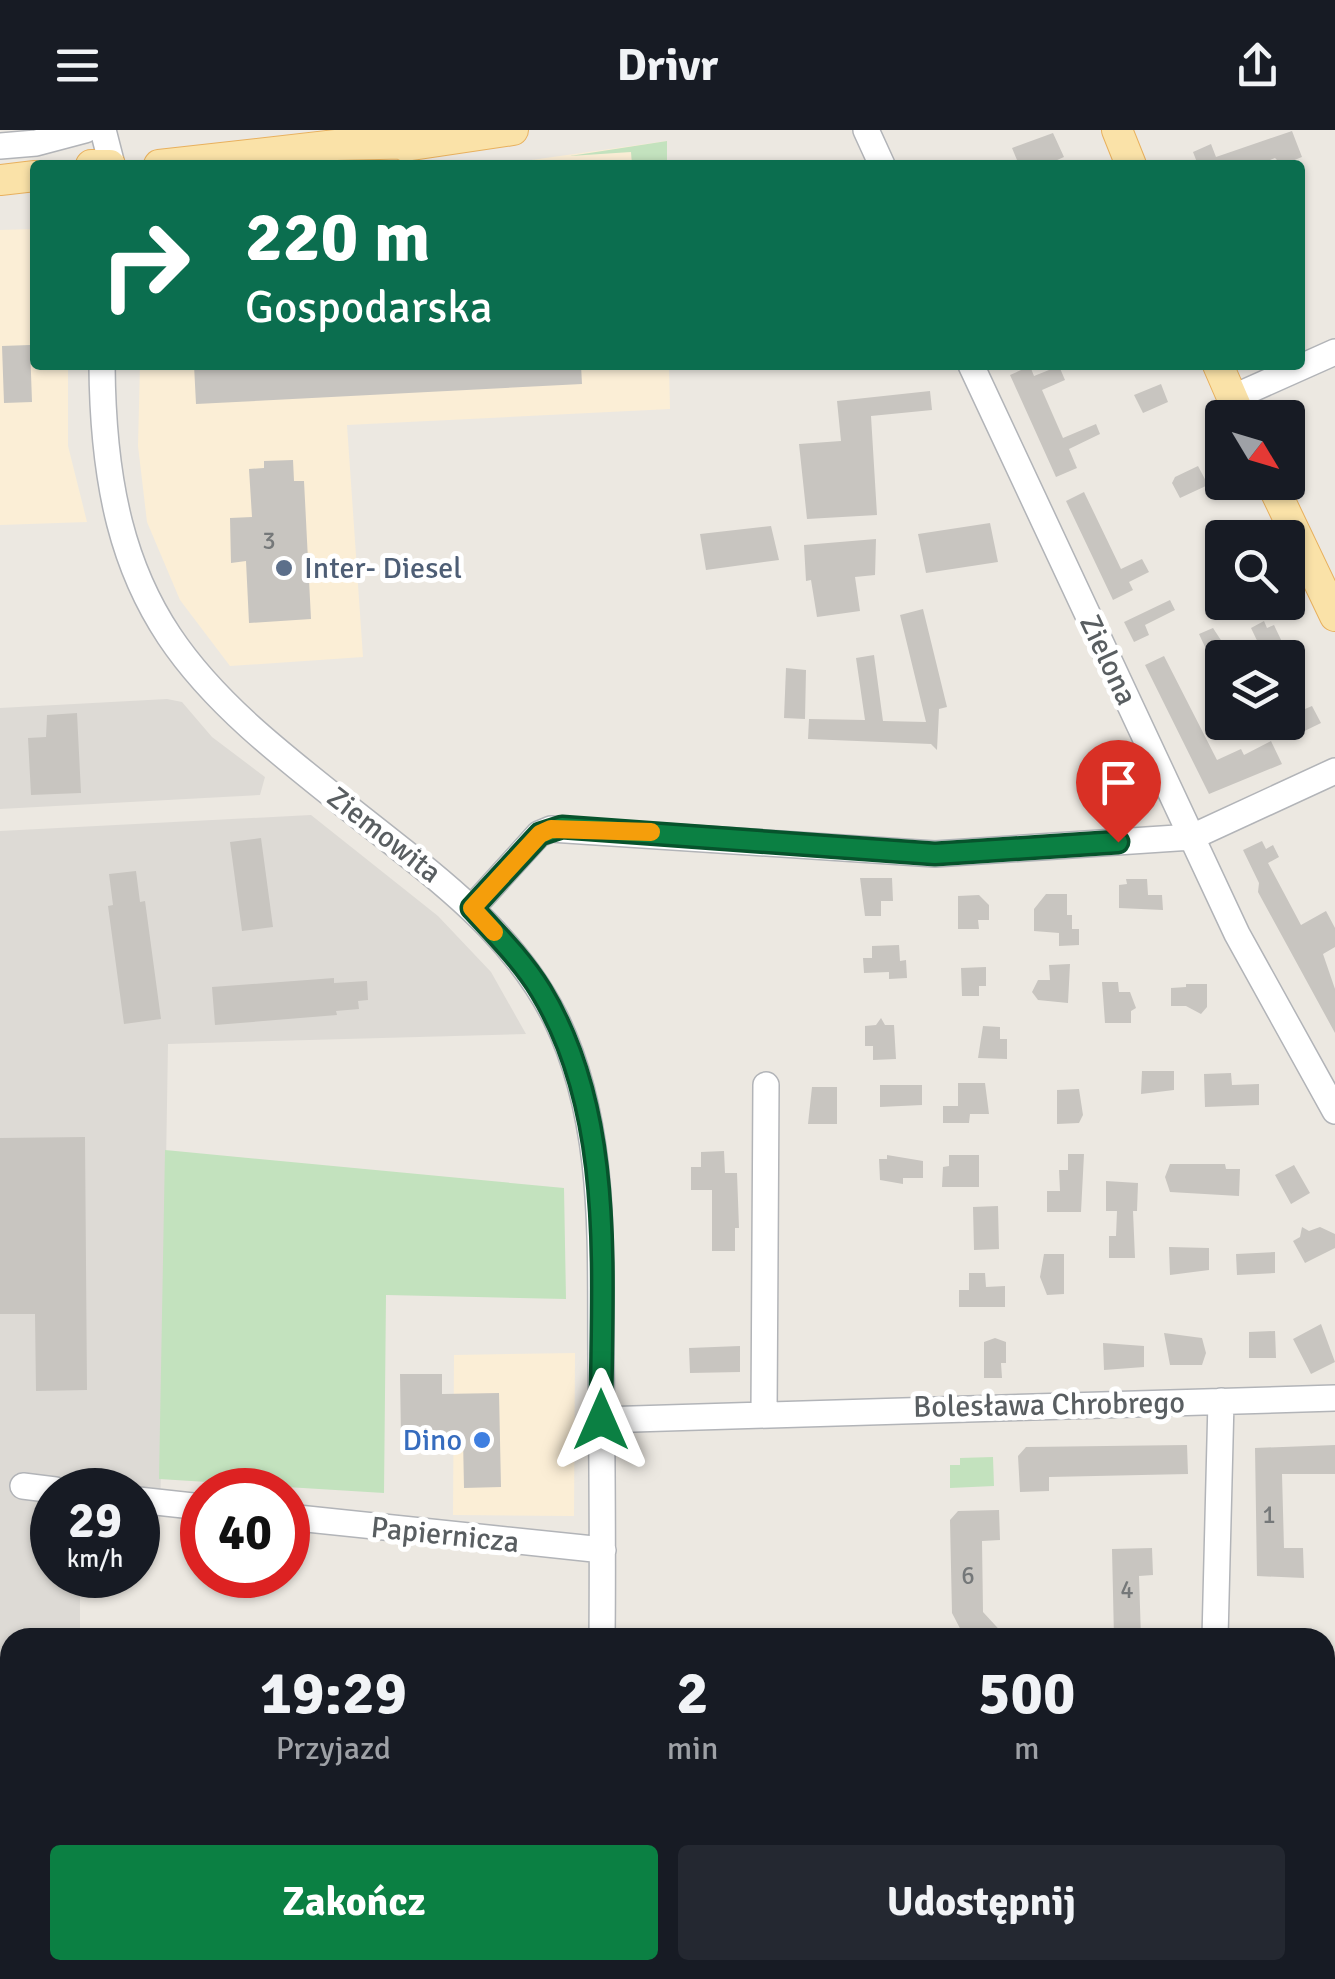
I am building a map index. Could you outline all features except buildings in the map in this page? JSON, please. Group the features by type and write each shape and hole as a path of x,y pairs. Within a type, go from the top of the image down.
{"main road":[{"path":"323,160 513,130"},
{"path":"203,160 336,145 423,143"},
{"path":"0,180 30,177"},
{"path":"0,199 30,197"},
{"path":"1220,370 1233,400"},
{"path":"1280,500 1335,616"}],"street":[{"path":"0,146 85,130"},
{"path":"91,160 100,130"},
{"path":"100,130 109,160"},
{"path":"866,130 880,160"},
{"path":"1305,369 1335,352"},
{"name":"Ziemowita","path":"102,370 106,452 115,516 141,590 160,626 233,714 472,908 540,990 573,1058 586,1099 598,1195 602,1628"},
{"name":"Zielona","path":"973,370 1237,934 1335,1112"},
{"path":"1250,400 1303,370"},
{"path":"472,908 540,834 562,827 935,854 1192,838 1335,771"},
{"path":"764,1414 766,1085"},
{"name":"Bolesława Chrobrego","path":"601,1420 1335,1398"},
{"path":"1215,1628 1221,1401"},
{"path":"23,1486 30,1487"},
{"name":"Papiernicza","path":"310,1519 602,1550"}],"shaded area":[{"path":"667,141 667,160 531,160"},
{"path":"30,229 30,370 68,370 68,446 87,522 0,525 0,230"},
{"path":"140,370 669,370 670,409 347,425 363,657 230,666 180,600 147,522 138,446"},
{"path":"167,699 182,702 212,737 265,777 260,795 0,809 0,708"},
{"path":"311,815 438,916 491,972 526,1034 168,1044 160,1525 160,1468 30,1468 30,1598 80,1598 80,1628 0,1628 0,831"},
{"path":"575,1353 574,1516 453,1515 454,1355"}],"green space":[{"path":"667,141 667,160 632,160 631,152 570,156"},
{"path":"165,1150 564,1188 566,1299 386,1295 384,1493 310,1488 310,1468 180,1468 180,1480 160,1479"},
{"path":"993,1457 994,1486 950,1488 950,1465 960,1465 960,1458"}],"slow traffic":[{"path":"494,932 472,908 540,834 562,827 651,832"}],"place":[{"name":"Inter- Diesel","path":"284,568"},
{"name":"Dino","path":"482,1440"}],"route":[{"path":"601,1420 598,1195 586,1099 573,1058 540,990 472,908 540,834 562,827 935,854 1118,842"}]}
